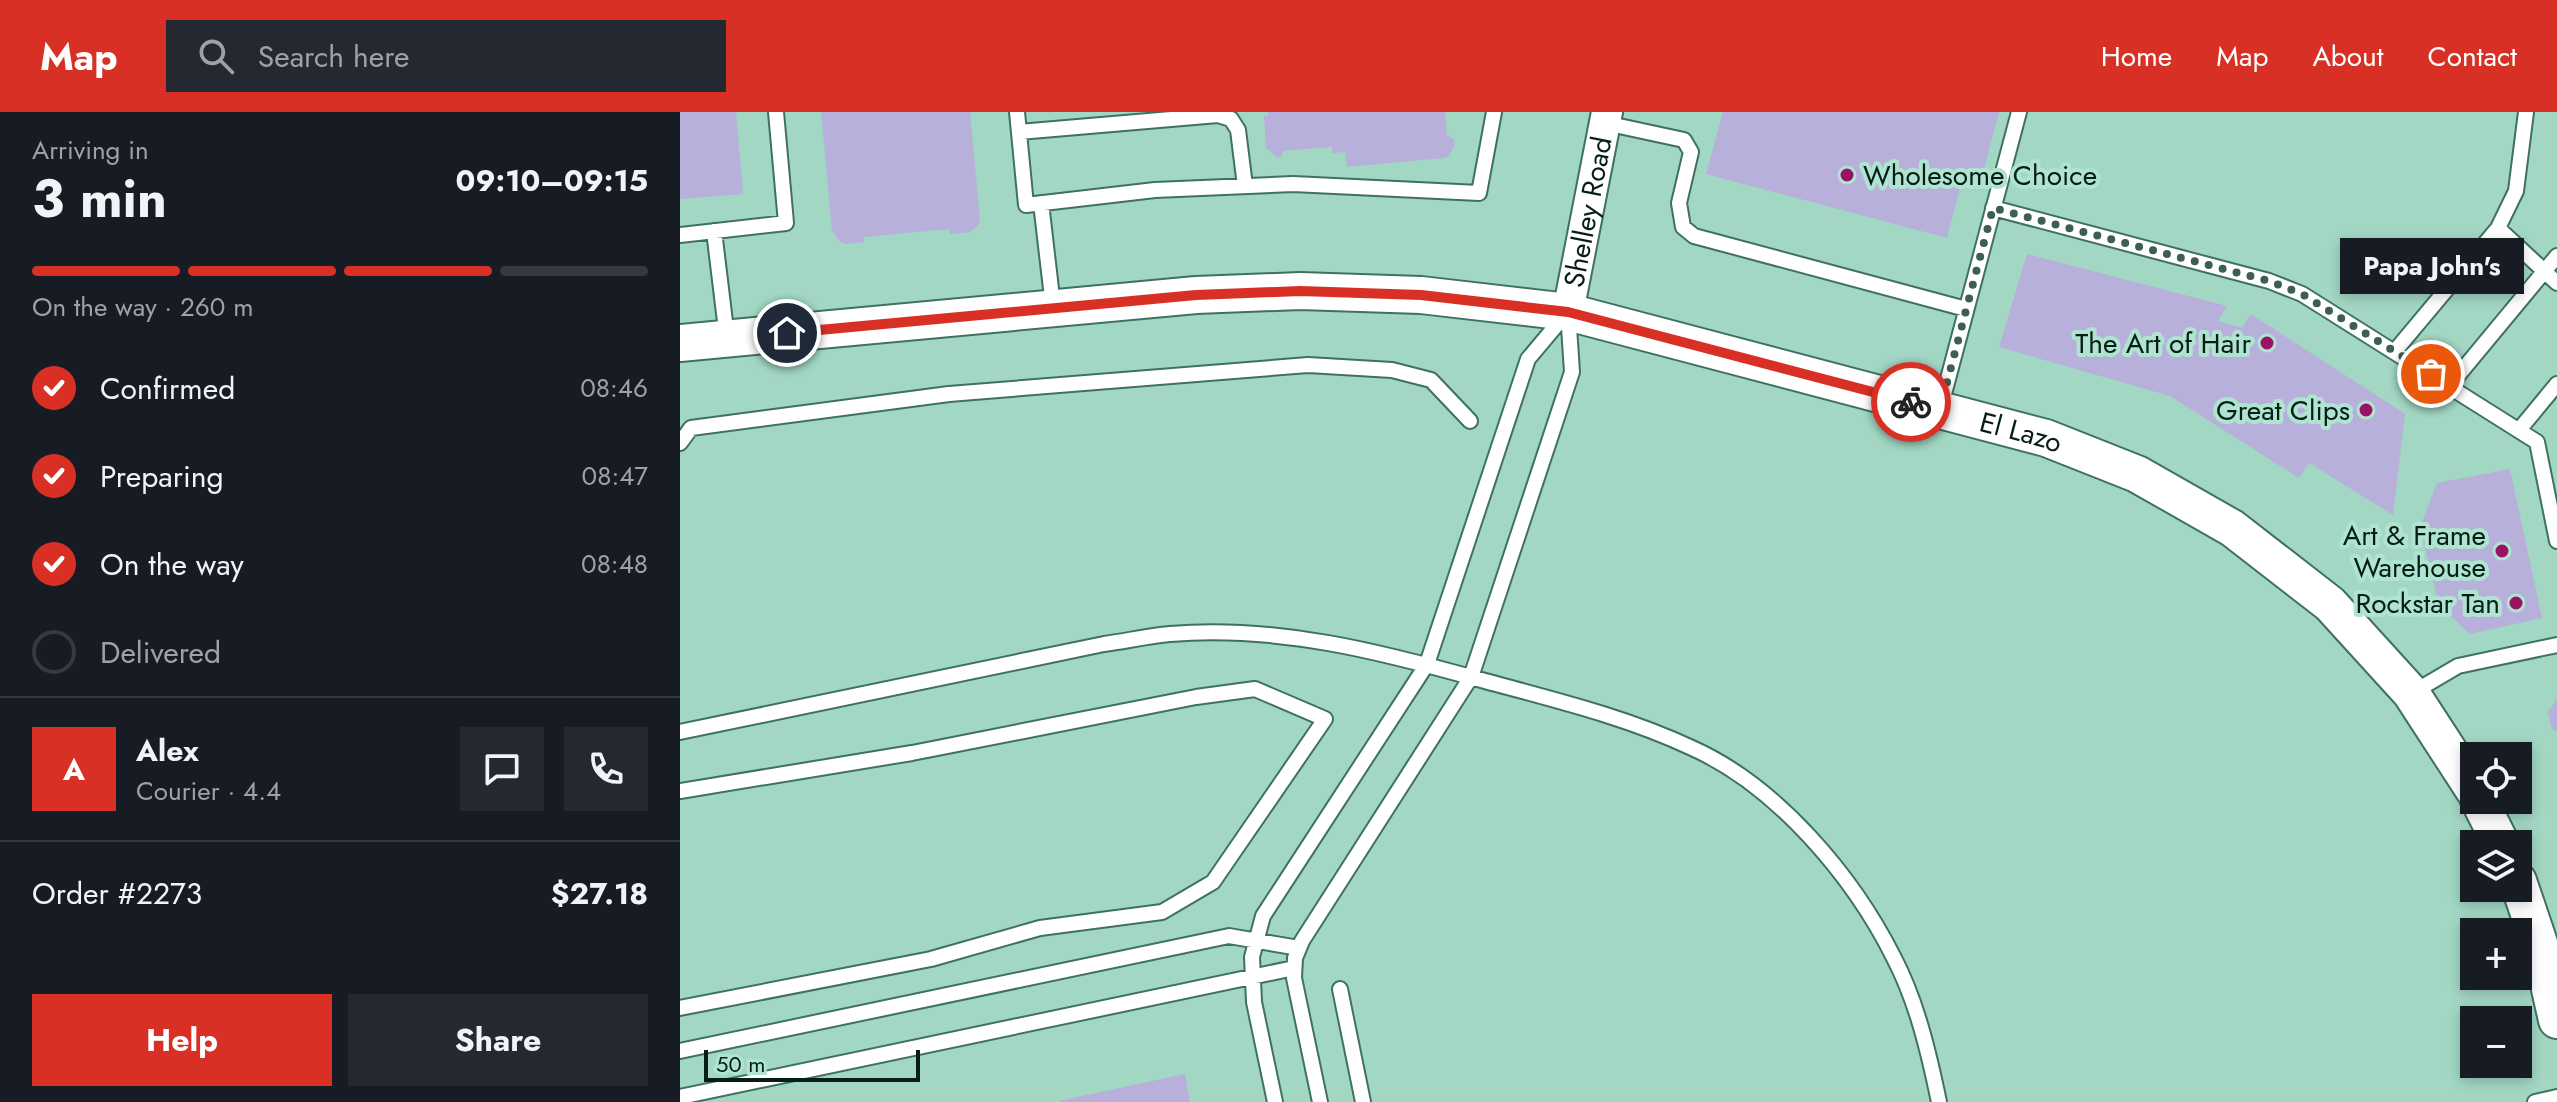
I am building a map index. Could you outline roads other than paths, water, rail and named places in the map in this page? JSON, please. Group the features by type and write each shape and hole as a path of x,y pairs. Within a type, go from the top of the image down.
{"street":[{"name":"Shelley Road","path":"1568,312 1606,118"},
{"name":"El Lazo","path":"680,343 1196,295 1300,291 1421,295 1568,312 2046,438 2137,474 2232,528 2330,604 2411,693 2460,768"},
{"path":"2528,902 2549,947 2557,1020"}],"lane":[{"path":"680,235 786,223 776,112"},
{"path":"1017,112 1026,205 1155,190 1293,184 1479,193 1494,112"},
{"path":"1940,409 2019,112"},
{"path":"2395,351 2498,228 2516,191 2526,112"},
{"path":"1019,132 1218,115 1231,119 1238,130 1245,186"},
{"path":"1606,118 1684,140 1691,152 1679,203 1683,227 1694,236 1966,309"},
{"path":"1041,203 1053,307"},
{"path":"1993,208 2269,281 2302,294 2537,442 2557,541"},
{"path":"2498,228 2557,283"},
{"path":"714,231 727,339"},
{"path":"2450,385 2557,256"},
{"path":"1275,1102 1254,1002 1252,957 1263,916 1427,664 1528,359 1568,312"},
{"path":"1320,1102 1294,978 1299,948 1471,677 1572,372 1568,312"},
{"path":"680,443 691,428 949,394 1308,365 1392,370 1431,380 1470,421"},
{"path":"2519,430 2557,384"},
{"path":"680,732 1104,644 1170,634 1250,633 1320,640 1427,664 1619,718 1694,748 1726,766 1788,815 1845,877 1895,959 1930,1059 1939,1102"},
{"path":"2411,693 2458,666 2557,645"},
{"path":"680,791 912,753 1182,699 1255,689 1325,719 1213,882 1162,912 1040,928 931,959 680,1008"},
{"path":"680,1051 1229,936 1299,948"},
{"path":"680,1097 1294,968"},
{"path":"1340,989 1363,1102"},
{"path":"2535,1102 2557,1097"}],"place":[{"name":"Wholesome Choice","path":"1847,175"},
{"name":"The Art of Hair","path":"2267,343"},
{"name":"Papa John's","path":"2431,374"},
{"name":"Great Clips","path":"2366,410"},
{"name":"Art & Frame Warehouse","path":"2502,551"},
{"name":"Rockstar Tan","path":"2516,603"}]}
